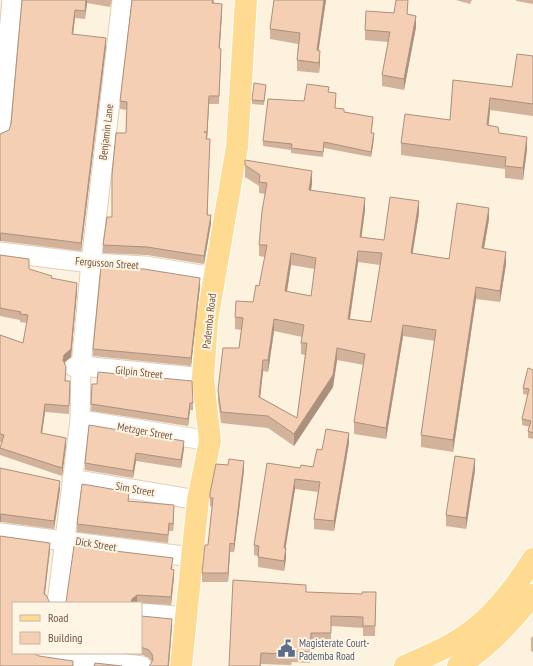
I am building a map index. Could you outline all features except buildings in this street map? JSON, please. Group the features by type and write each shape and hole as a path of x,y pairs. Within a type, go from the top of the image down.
{"main road":[{"name":"Pademba Road","path":"181,666 198,500 210,442 203,378 207,321 237,147 246,0"},
{"path":"405,666 464,637 487,618 518,584 533,559"},
{"path":"458,666 468,660 512,620 533,595"}],"street":[{"path":"0,131 12,0"},
{"name":"Benjamin Lane","path":"57,602 80,420 78,367 122,0"},
{"name":"Fergusson Street","path":"0,252 91,263 145,266 214,277"},
{"name":"Gilpin Street","path":"78,367 203,378"},
{"name":"Metzger Street","path":"80,420 210,442"},
{"name":"Sim Street","path":"72,478 198,500"},
{"name":"Dick Street","path":"0,533 192,557"},
{"path":"142,613 187,617"},
{"path":"51,657 142,666"}],"place":[{"name":"Magisterate Court- Pademba Road","path":"286,649"}]}
